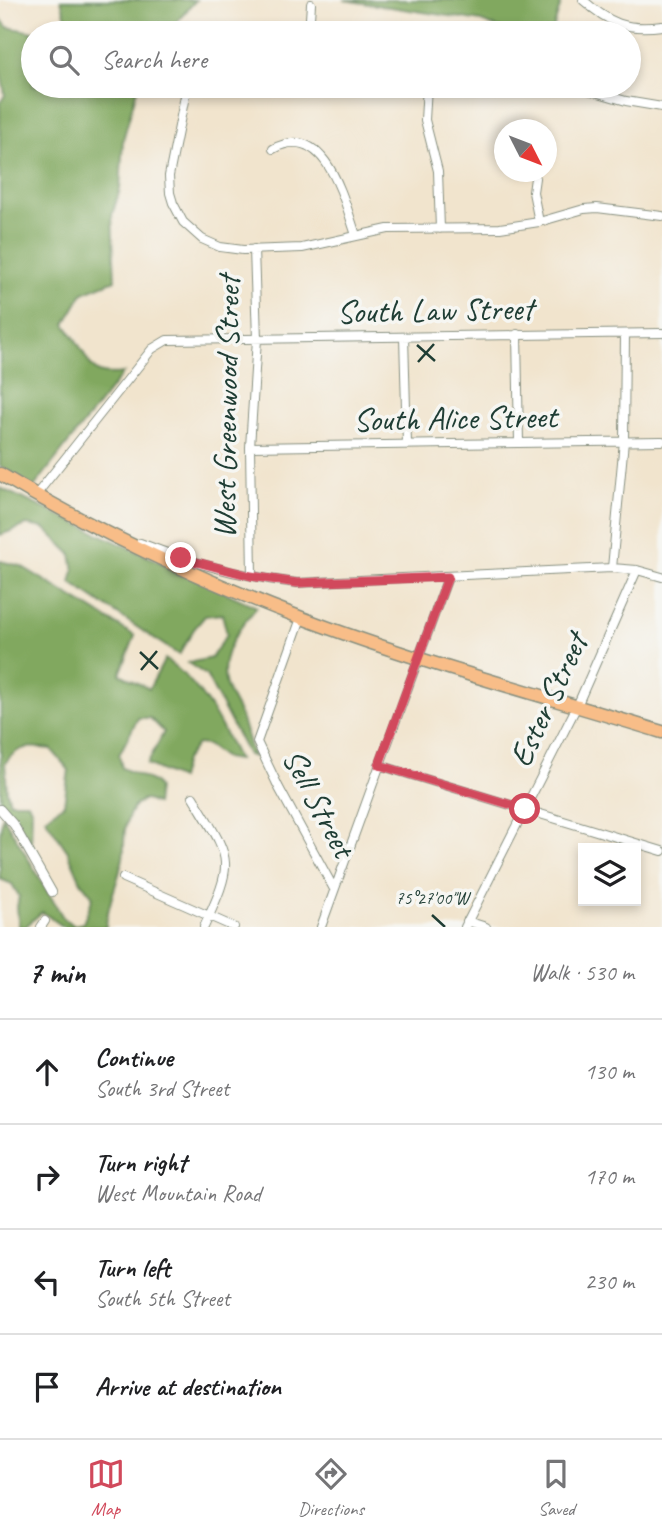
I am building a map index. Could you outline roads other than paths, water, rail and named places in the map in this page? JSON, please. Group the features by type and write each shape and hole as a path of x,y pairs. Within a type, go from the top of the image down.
{"main road":[{"path":"0,474 102,529 181,567 301,618 419,659 662,732"}],"street":[{"path":"583,0 609,21"},
{"path":"310,21 311,2"},
{"path":"641,27 662,26"},
{"name":"West Greenwood Street","path":"185,98 170,176 173,204 183,222 202,239 233,250 254,249 257,339 250,447 251,576"},
{"path":"426,98 425,120 438,171 440,229"},
{"path":"616,98 662,107"},
{"path":"273,149 295,143 322,157 333,172 356,235"},
{"path":"534,182 533,192 539,222"},
{"path":"254,249 302,248 388,229 500,228 539,222 584,209 597,208 662,216"},
{"name":"South Law Street","path":"36,495 152,349 167,340 662,333"},
{"path":"517,334 519,443"},
{"path":"612,568 624,441 625,334"},
{"path":"404,337 407,444"},
{"name":"South Alice Street","path":"250,447 662,441"},
{"path":"102,529 181,558 274,580 313,583 612,568 662,576"},
{"name":"Ester Street","path":"466,924 576,706 637,570"},
{"path":"321,927 448,577"},
{"name":"Sell Street","path":"301,618 257,742 334,889"},
{"path":"379,765 662,851"},
{"path":"194,797 221,844 226,860 225,879 204,927"},
{"path":"0,809 14,825 52,892"},
{"path":"123,878 234,927"},
{"path":"466,924 486,927"}]}
